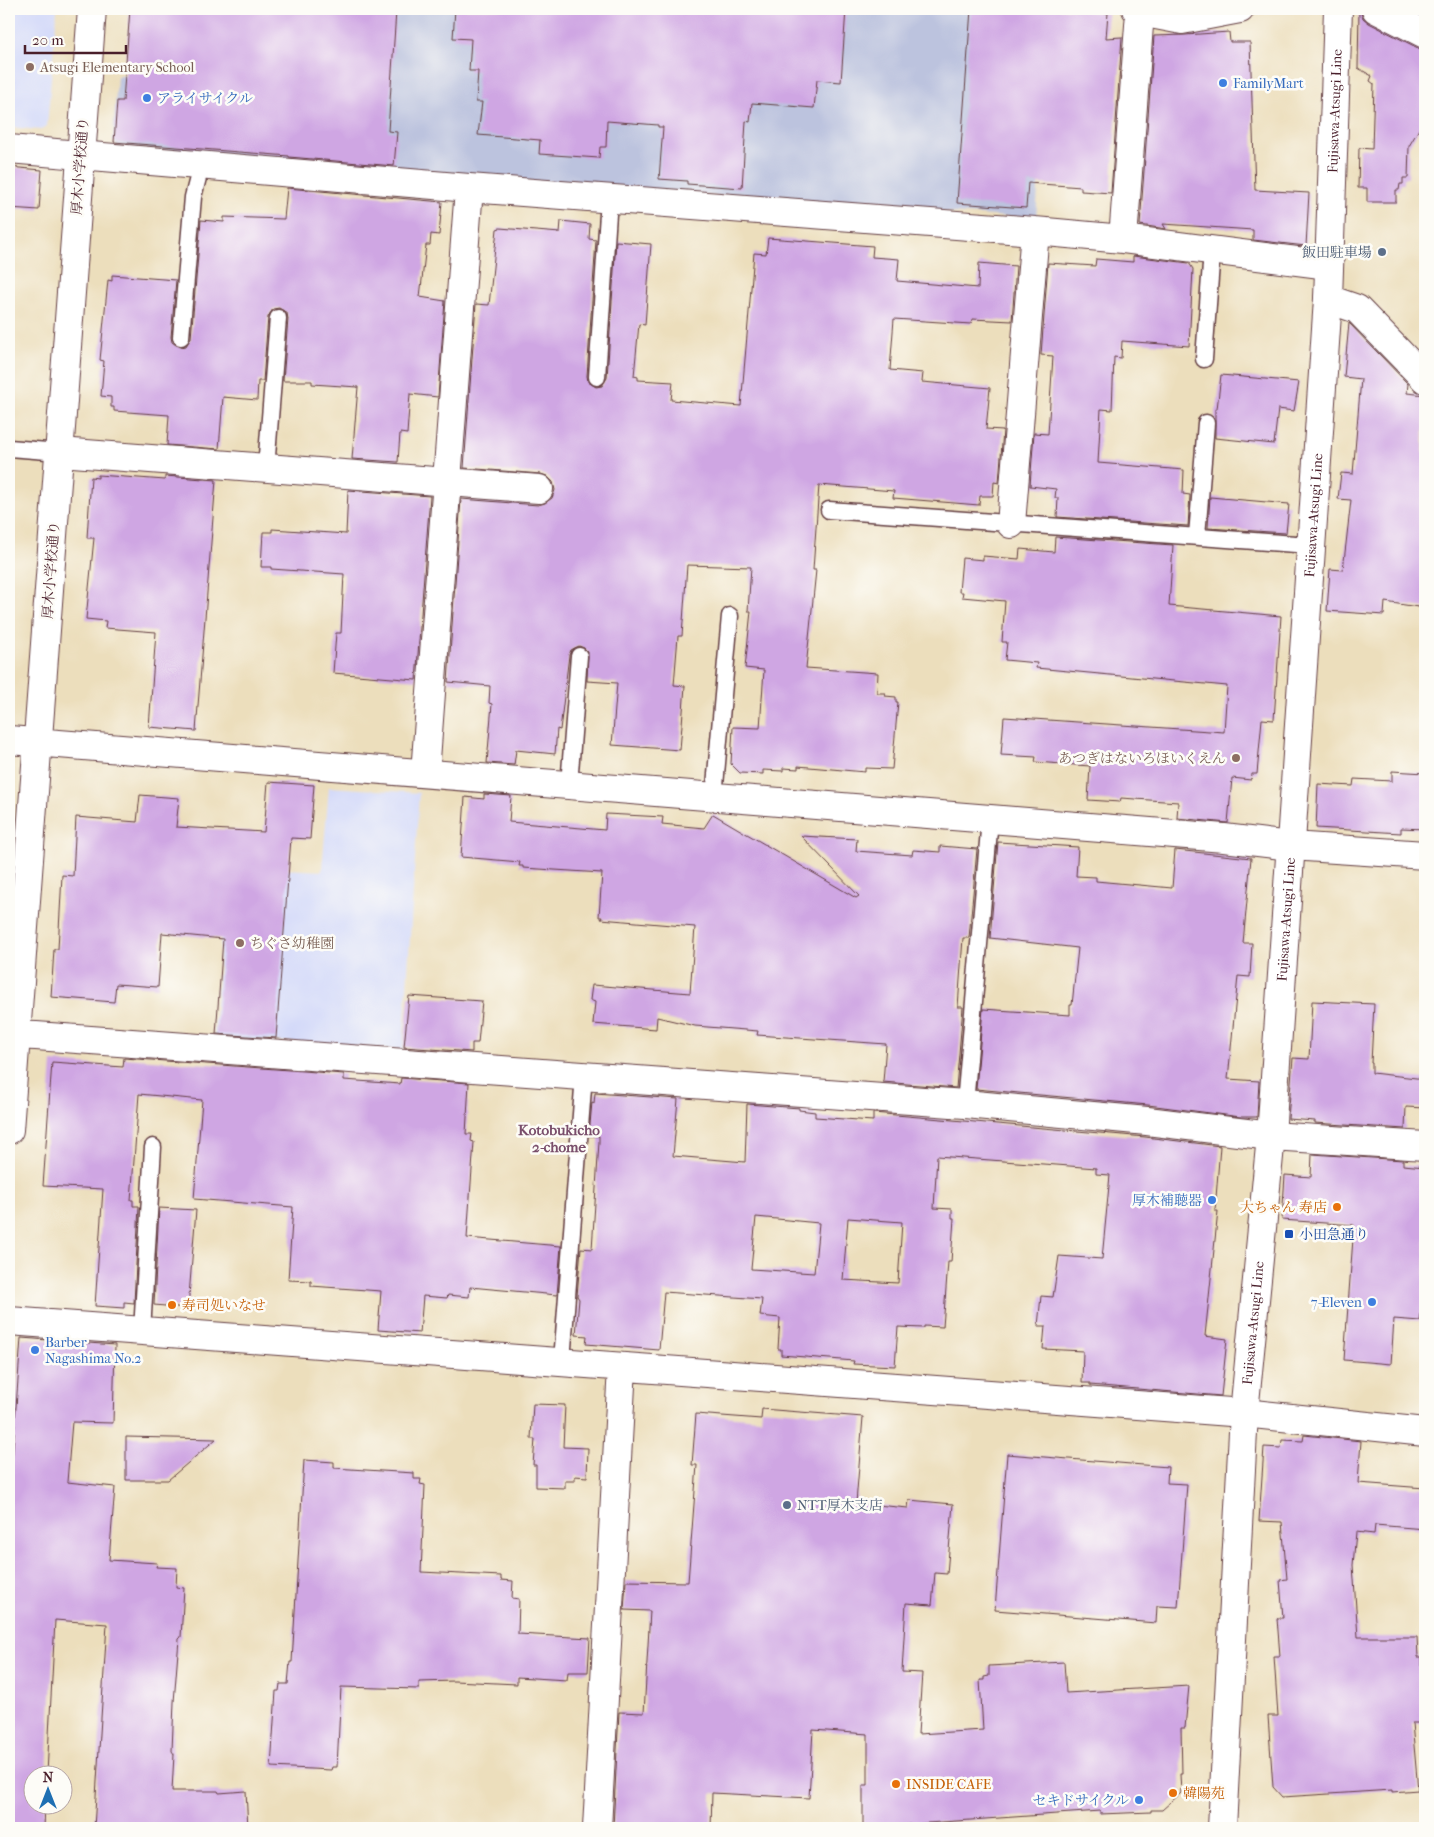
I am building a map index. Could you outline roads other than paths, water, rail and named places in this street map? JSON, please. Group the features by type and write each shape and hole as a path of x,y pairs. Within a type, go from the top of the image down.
{"street":[{"name":"厚木小学校通り","path":"9,1130 12,1036 38,742 92,9"},
{"path":"1123,239 1138,10 1182,20 1240,9"},
{"name":"Fujisawa-Atsugi Line","path":"1222,1828 1244,1413 1271,1136 1328,299 1338,9"},
{"path":"1376,9 1425,34"},
{"path":"9,149 469,188 1035,231 1123,239 1329,264"},
{"path":"425,773 469,188"},
{"path":"1011,524 1035,231"},
{"path":"1328,299 1357,309 1425,379"},
{"path":"60,452 539,489"},
{"path":"9,740 1224,838 1291,846 1425,855"},
{"path":"12,1036 56,1037 965,1104 1147,1121 1271,1136 1425,1146"},
{"path":"9,1321 1244,1413 1425,1432"},
{"path":"597,1828 622,1366"}],"lane":[{"path":"181,337 193,197 201,166"},
{"path":"597,377 609,199"},
{"path":"1204,359 1212,250"},
{"path":"266,468 278,318"},
{"path":"1197,536 1206,423"},
{"path":"9,448 60,452"},
{"path":"829,510 1310,545"},
{"path":"714,797 730,616"},
{"path":"569,785 579,656"},
{"path":"965,1104 990,819"},
{"path":"562,1362 584,1075"},
{"path":"142,1331 153,1148"}],"place":[{"name":"Atsugi Elementary School","path":"30,67"},
{"name":"FamilyMart","path":"1223,83"},
{"name":"アライサイクル","path":"147,98"},
{"name":"飯田駐車場","path":"1382,252"},
{"name":"あつぎはないろほいくえん","path":"1236,758"},
{"name":"ちぐさ幼稚園","path":"240,943"},
{"name":"厚木補聴器","path":"1212,1200"},
{"name":"大ちゃん 寿店","path":"1337,1207"},
{"name":"小田急通り","path":"1289,1234"},
{"name":"7-Eleven","path":"1372,1302"},
{"name":"寿司処いなせ","path":"172,1305"},
{"name":"Barber Nagashima No.2","path":"35,1350"},
{"name":"NTT厚木支店","path":"787,1505"},
{"name":"INSIDE CAFE","path":"896,1784"},
{"name":"韓陽苑","path":"1173,1793"},
{"name":"セキドサイクル","path":"1139,1800"}],"district":[{"name":"Kotobukicho 2-chome","path":"559,1138"}]}
